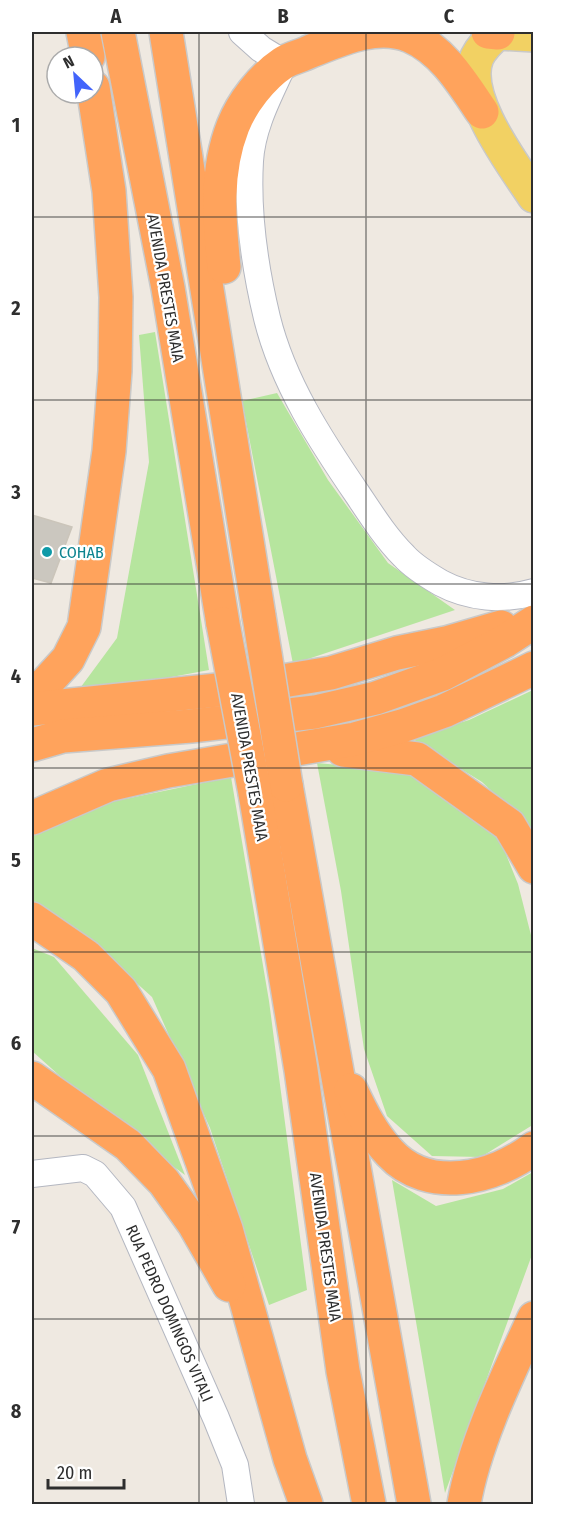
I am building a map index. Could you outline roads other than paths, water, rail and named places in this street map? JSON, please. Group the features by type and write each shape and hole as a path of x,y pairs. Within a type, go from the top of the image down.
{"highway":[{"name":"AVENIDA PRESTES MAIA","path":"118,32 168,288 223,624 270,789 335,1055 414,1504"},
{"name":"AVENIDA PRESTES MAIA","path":"166,32 259,616 270,789 301,1070 343,1371 369,1504"},
{"path":"222,389 229,368 232,348 220,232 219,192 224,156 233,126 251,93 284,63 350,34 397,33 411,36 445,62 482,112"},
{"path":"32,695 68,659 84,627 109,451 115,371 116,297 109,191 96,105"},
{"path":"32,709 247,687 331,673 397,653 455,641 534,616"},
{"path":"32,745 63,736 191,726 315,712 376,698 442,674 505,641 534,622"},
{"path":"32,818 108,785 168,771 355,739 402,726 444,711 534,668"},
{"path":"308,747 370,752 417,759 509,825 534,867"},
{"path":"32,919 86,956 121,992 170,1069 226,1229 290,1459 306,1504"},
{"path":"335,1055 367,1125 391,1154 408,1168 448,1179 472,1177 508,1165 534,1148"},
{"path":"32,1078 128,1145 164,1182 194,1224 254,1329"},
{"path":"464,1504 481,1442 534,1318"},
{"path":"290,1459 293,1504"}],"main road":[{"path":"534,35 493,32 476,59 474,71 482,112 493,134 534,196"}],"street":[{"path":"242,32 261,49 284,63 253,135 250,161 255,254 267,319 285,373 310,421 380,527 405,558 442,583 479,596 518,597 534,592"},
{"name":"RUA PEDRO DOMINGOS VITALI","path":"41,1172 83,1168 95,1174 123,1207 235,1465 241,1504"}],"place":[{"name":"COHAB","path":"47,552"}]}
